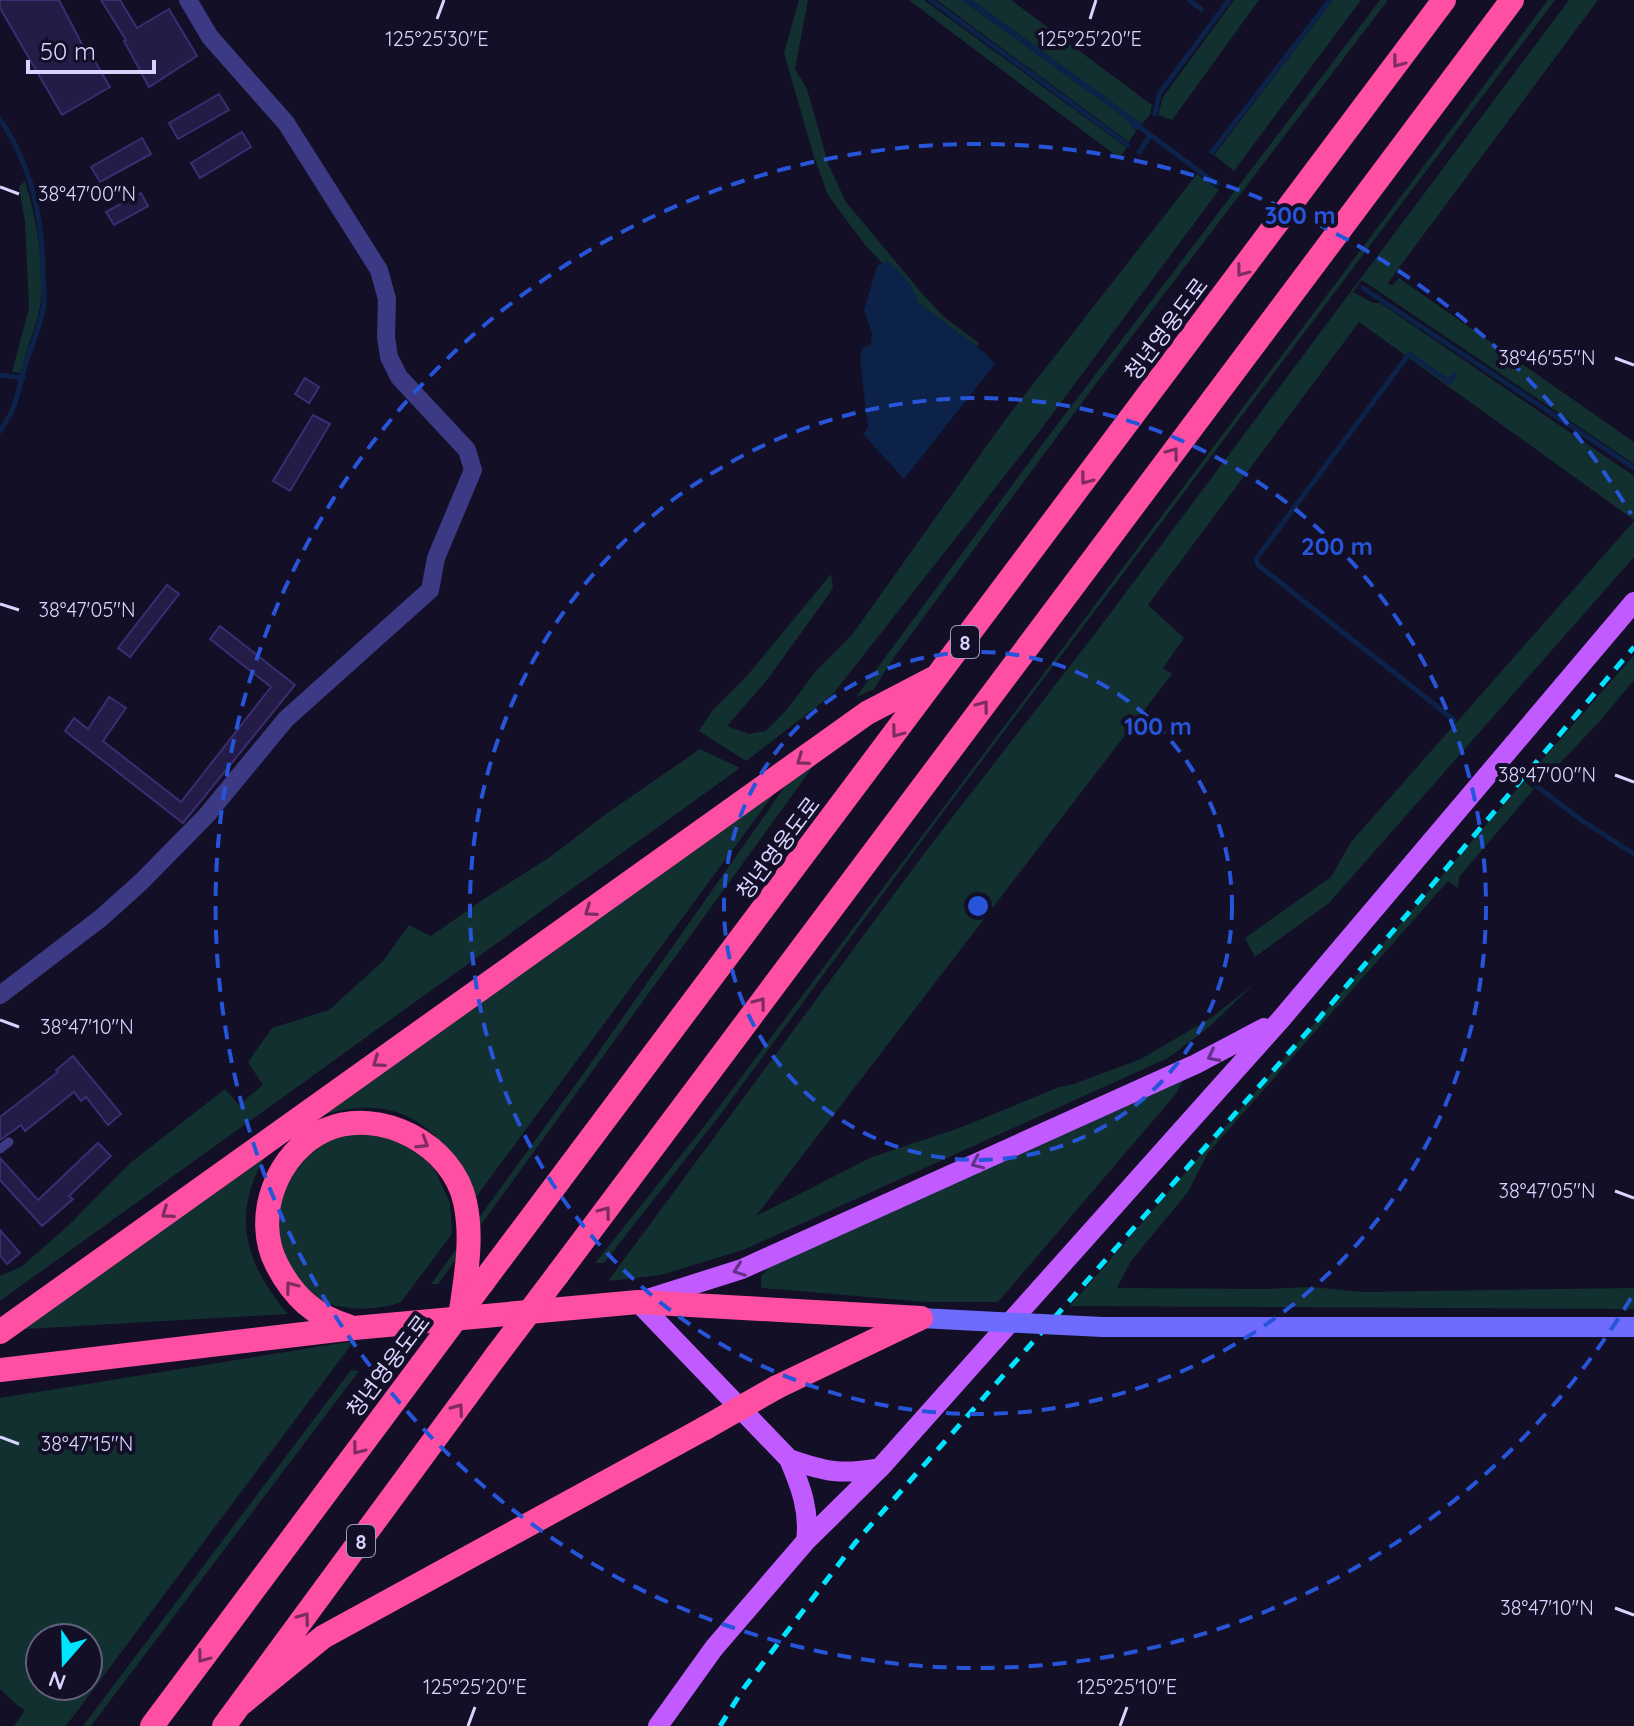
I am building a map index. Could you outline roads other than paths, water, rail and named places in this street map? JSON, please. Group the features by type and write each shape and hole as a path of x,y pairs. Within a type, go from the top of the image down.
{"highway":[{"name":"청년영웅도로","path":"152,1726 461,1311 474,1283 940,675 1444,0"},
{"name":"8","path":"224,1726 496,1356 1512,0"},
{"path":"0,1332 867,713 940,675"},
{"path":"354,1328 326,1320 304,1304 285,1280 268,1241 270,1195 280,1175 290,1158 307,1140 328,1129 357,1123 386,1126 411,1135 434,1150 453,1171 465,1199 474,1283"},
{"path":"0,1370 354,1328 638,1302 921,1318"},
{"path":"241,1704 323,1637 777,1387 921,1318"}],"main road":[{"path":"658,1726 714,1648 806,1541 880,1468 1282,1018 1634,602"},
{"path":"806,1541 809,1520 802,1490 789,1459 638,1302 742,1269 1196,1064 1282,1018"},
{"path":"921,1318 1103,1327 1634,1327"},
{"path":"789,1459 822,1470 849,1473 880,1468"}],"street":[{"path":"0,995 101,918 141,882 206,816 286,719 430,590 436,558 473,470 467,450 399,377 389,357 387,299 379,270 286,123 210,37 188,0"}],"water":[{"path":"962,0 972,0 1142,124 1136,131 1125,118"},
{"path":"886,261 906,279 918,303 985,353 995,364 904,479 863,434 868,428 860,359 862,348 871,344 872,333 864,310 877,266"}],"waterway":[{"path":"931,0 1128,145"},
{"path":"1189,0 1201,9"},
{"path":"1155,114 1159,94 1229,0"},
{"path":"1212,152 1330,0"},
{"path":"0,119 20,155 33,192 40,231 44,296 40,322 17,398 0,431"},
{"path":"1134,123 1217,184"},
{"path":"1139,152 1150,136"},
{"path":"1363,288 1634,468"},
{"path":"1454,375 1449,382 1409,354 1256,559 1258,565 1454,720"},
{"path":"0,375 23,378"},
{"path":"1533,783 1581,820 1634,854"}],"railway":[{"path":"720,1726 744,1688 855,1543 1309,1030 1634,647"}]}
